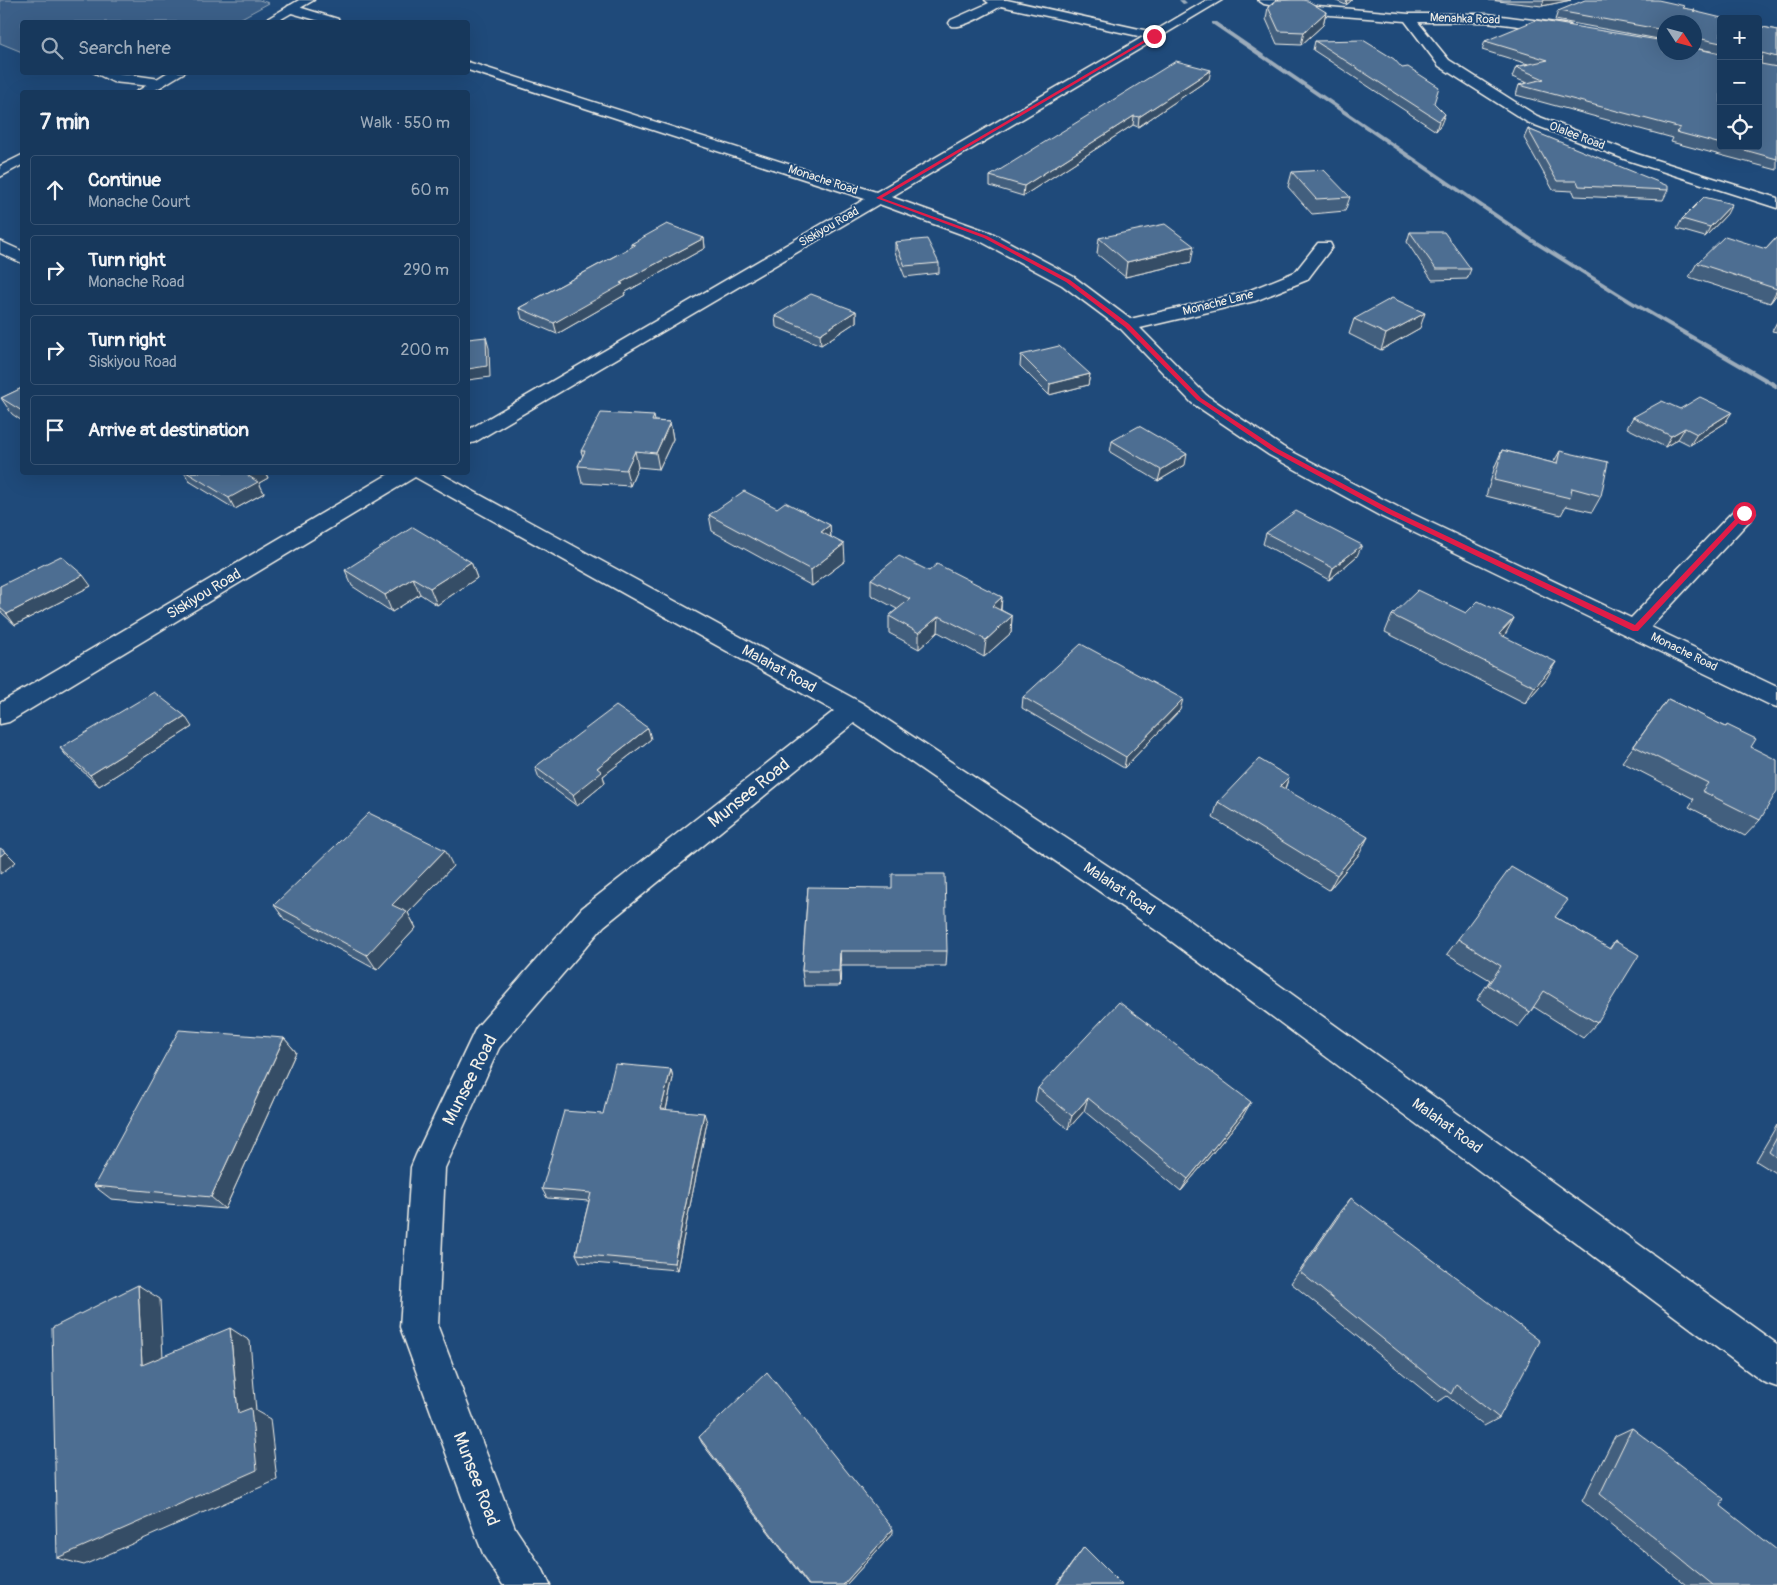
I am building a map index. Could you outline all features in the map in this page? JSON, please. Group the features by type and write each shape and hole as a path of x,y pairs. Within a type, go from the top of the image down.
{"street":[{"path":"272,20 308,0"},
{"name":"Siskiyou Road","path":"470,437 1216,0"},
{"name":"Menahka Road","path":"1264,0 1317,10 1409,18 1487,18 1577,30"},
{"path":"955,22 984,11 995,1 1154,36"},
{"path":"292,9 328,20"},
{"name":"Olalee Road","path":"1409,18 1444,63 1532,119 1632,157 1777,203"},
{"name":"Monache Road","path":"470,67 878,198 986,237 1068,281 1127,325 1199,399 1276,451 1390,512 1777,698"},
{"path":"107,75 113,78 160,83"},
{"path":"147,90 174,75"},
{"path":"0,172 20,160"},
{"path":"0,246 20,257"},
{"name":"Monache Lane","path":"1127,325 1249,297 1301,276 1324,248"},
{"name":"Siskiyou Road","path":"0,715 403,475"},
{"name":"Malahat Road","path":"426,475 853,710 1171,924 1777,1368"},
{"path":"1636,629 1744,513"},
{"name":"Munsee Road","path":"528,1585 499,1541 419,1327 428,1167 487,1038 594,917 853,710"}],"shaded area":[{"path":"0,0 259,0 269,3 238,20 20,20 20,51 0,43"}],"building":[{"path":"1277,0 1308,1 1326,12 1304,32 1279,31 1268,7"},
{"path":"1585,0 1658,0 1685,6 1683,8 1717,17 1717,42 1702,39 1702,15 1657,15 1657,29 1558,11"},
{"path":"1536,20 1657,40 1657,60 1702,60 1702,50 1717,53 1717,143 1676,132 1681,128 1519,85 1544,79 1516,67 1548,60 1485,41"},
{"path":"1762,27 1777,30 1777,57 1762,53"},
{"path":"1363,40 1394,59 1402,68 1408,67 1439,87 1434,103 1445,114 1439,121 1315,41"},
{"path":"1176,61 1211,70 1139,117 1134,116 1024,186 990,176"},
{"path":"1762,64 1777,67 1777,159 1744,150 1762,150"},
{"path":"1528,129 1668,186 1668,190 1579,186 1577,181 1557,181"},
{"path":"1324,170 1350,197 1316,199 1292,172"},
{"path":"1704,197 1732,204 1710,227 1682,219"},
{"path":"667,224 704,238 620,283 623,284 554,323 519,308 635,245 631,244"},
{"path":"1165,224 1194,246 1127,262 1099,238"},
{"path":"1410,232 1444,232 1471,269 1436,269"},
{"path":"1725,236 1766,249 1777,237 1777,289 1697,263"},
{"path":"927,239 939,263 905,266 895,242"},
{"path":"811,294 856,311 820,334 775,316"},
{"path":"1392,298 1425,313 1386,334 1354,319"},
{"path":"486,337 487,366 470,369 470,339"},
{"path":"1059,346 1090,374 1050,384 1021,355"},
{"path":"20,389 20,410 1,398"},
{"path":"1700,397 1732,412 1697,434 1685,428 1671,436 1633,417 1662,401 1680,409"},
{"path":"601,413 654,416 652,421 670,422 656,453 635,451 626,470 578,466 585,451 581,451"},
{"path":"1139,426 1187,454 1161,470 1112,441"},
{"path":"1502,450 1557,464 1560,451 1608,462 1601,496 1572,488 1570,498 1494,480"},
{"path":"191,475 247,475 258,482 229,498"},
{"path":"744,491 777,508 785,502 830,525 821,532 844,544 811,570 709,515"},
{"path":"1296,511 1362,545 1333,568 1266,533"},
{"path":"413,527 471,562 430,588 413,578 385,595 345,570"},
{"path":"61,556 83,575 7,614 0,608 0,586"},
{"path":"899,556 929,571 937,564 1002,597 992,606 1012,616 986,640 939,616 919,633 889,616 910,599 871,579"},
{"path":"1418,590 1466,613 1478,601 1514,618 1499,634 1556,662 1535,687 1392,615"},
{"path":"1081,644 1183,699 1126,757 1023,697"},
{"path":"154,692 185,716 90,775 60,748"},
{"path":"1668,699 1756,739 1751,747 1777,760 1777,791 1760,820 1702,791 1708,783 1634,746"},
{"path":"616,706 648,728 597,768 602,772 573,795 535,767"},
{"path":"1259,759 1289,777 1280,786 1368,837 1337,875 1218,802"},
{"path":"369,813 445,850 392,905 407,912 367,955 274,905"},
{"path":"0,848 6,852 0,856"},
{"path":"1511,867 1568,900 1555,917 1610,949 1615,941 1639,955 1597,1023 1544,991 1530,1012 1488,985 1501,966 1458,939"},
{"path":"892,874 945,874 947,951 840,951 839,971 802,971 808,887 892,888"},
{"path":"1119,1002 1251,1102 1188,1179 1088,1098 1072,1116 1038,1088"},
{"path":"179,1030 284,1038 211,1197 94,1186"},
{"path":"615,1064 671,1069 661,1109 704,1113 674,1263 576,1254 591,1193 542,1189 564,1111 603,1114"},
{"path":"1777,1137 1777,1158 1769,1152"},
{"path":"1351,1198 1540,1341 1499,1418 1456,1384 1451,1394 1300,1272"},
{"path":"138,1285 142,1365 230,1328 238,1413 251,1408 257,1470 57,1558 52,1328"},
{"path":"767,1372 893,1529 843,1585 809,1585 699,1437"},
{"path":"1632,1428 1724,1499 1721,1506 1777,1550 1777,1585 1713,1585 1600,1494"},
{"path":"1084,1547 1122,1585 1057,1585"}],"waterway":[{"path":"1181,0 1185,3"},
{"path":"1214,23 1530,239 1631,302 1777,387"}],"route":[{"path":"1154,36 878,198 986,237 1068,281 1127,325 1199,399 1276,451 1390,512 1636,629 1744,513"}]}
